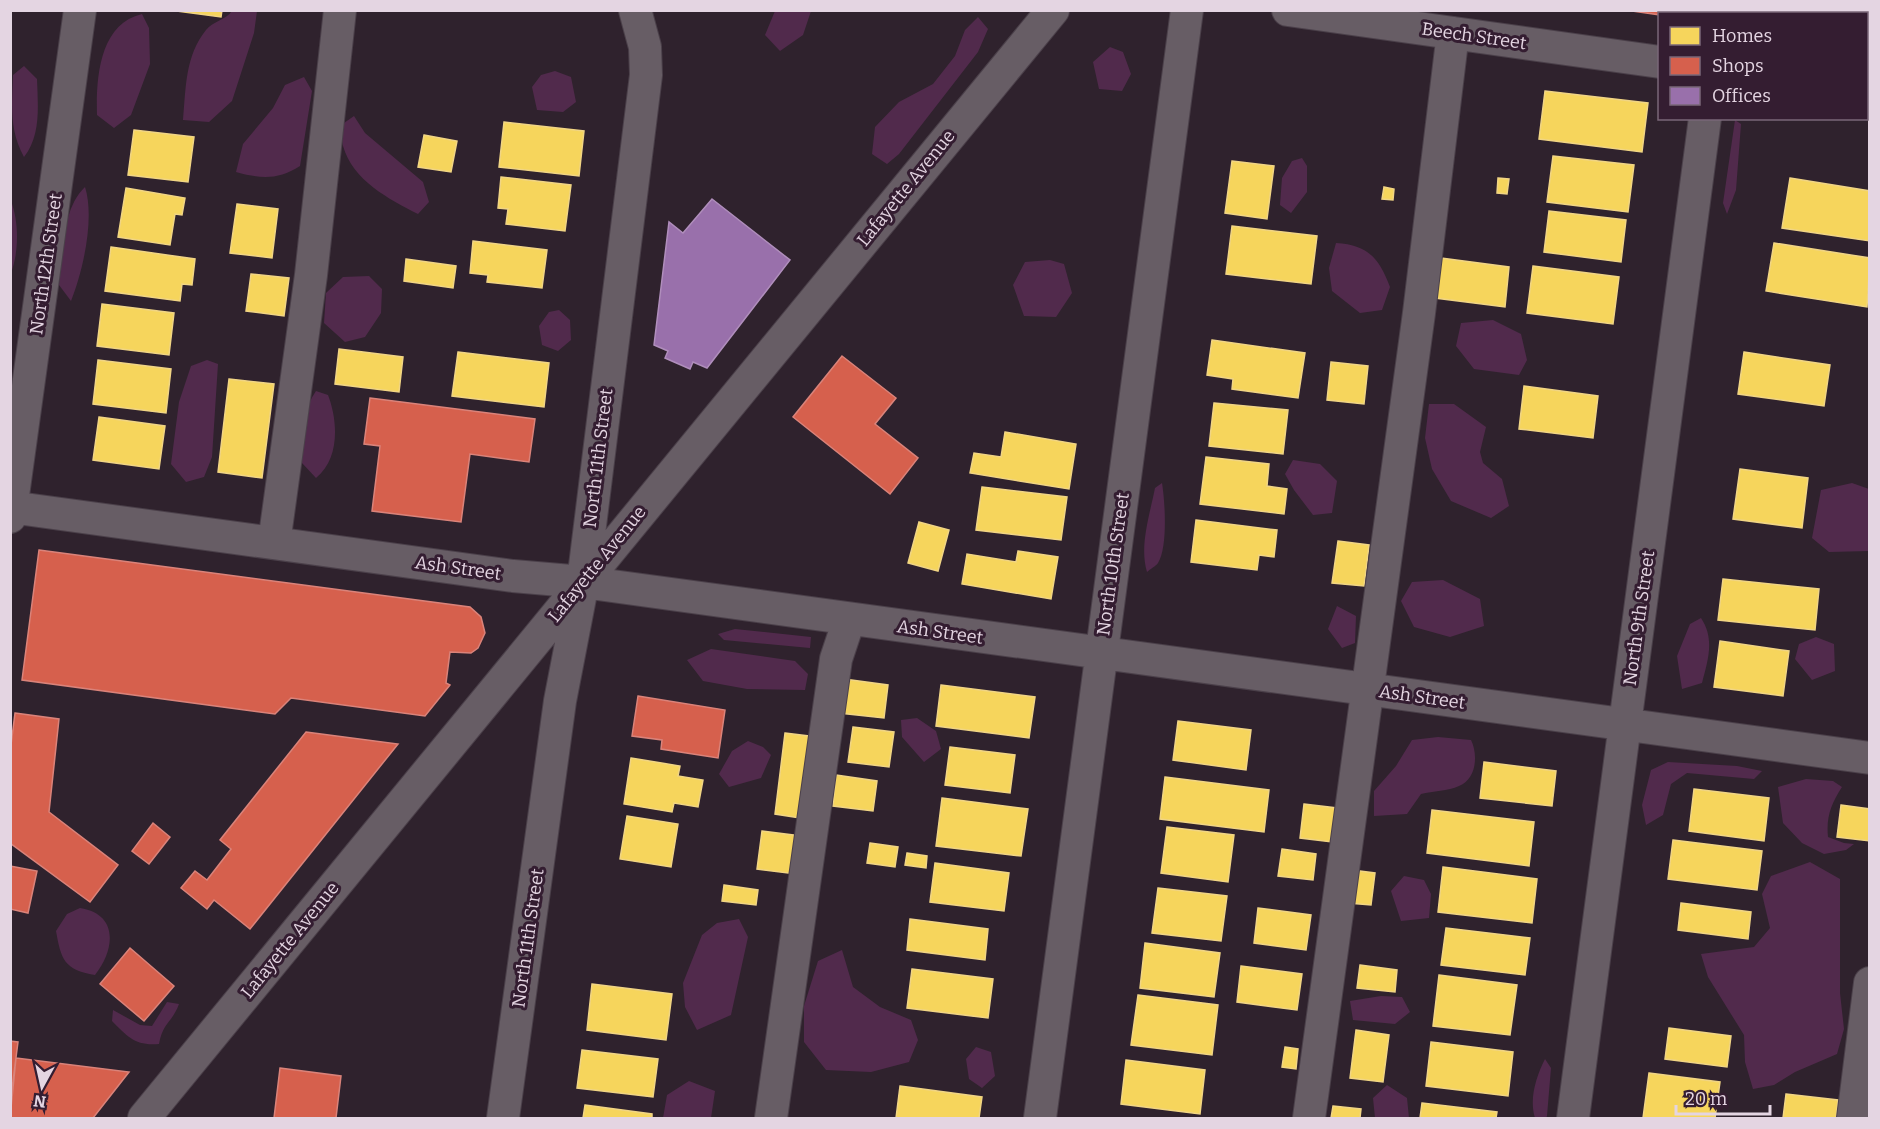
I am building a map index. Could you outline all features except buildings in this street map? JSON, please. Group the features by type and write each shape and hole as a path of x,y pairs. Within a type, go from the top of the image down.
{"street":[{"name":"North 12th Street","path":"11,510 80,10"},
{"path":"274,543 311,275 340,10"},
{"name":"North 11th Street","path":"503,1119 560,701 582,582 646,75 645,47 635,10"},
{"name":"Lafayette Avenue","path":"144,1119 1053,10"},
{"name":"North 10th Street","path":"1040,1119 1187,10"},
{"name":"Beech Street","path":"1288,10 1658,62"},
{"path":"1309,1119 1419,313 1453,33"},
{"name":"North 9th Street","path":"1573,1119 1705,120"},
{"name":"Ash Street","path":"11,510 513,576 582,582 1869,758"},
{"path":"771,1119 836,659 849,620"},
{"path":"1853,1119 1869,983"}],"shaded area":[{"path":"232,11 257,11 254,33 232,101 209,122 183,120 186,84 194,51 206,30"},
{"path":"775,11 811,11 803,35 780,51 765,35"},
{"path":"142,14 149,28 150,64 131,115 114,128 97,115 99,70 109,41 117,29 128,20"},
{"path":"978,17 988,29 978,52 899,154 887,164 872,154 875,127 899,102 933,84 955,56 965,30"},
{"path":"1110,47 1123,52 1131,74 1122,91 1099,89 1093,62"},
{"path":"24,66 37,79 38,110 36,130 24,157 16,137 12,107 13,75"},
{"path":"555,71 571,77 576,102 563,112 537,110 532,87 541,75"},
{"path":"304,77 312,91 300,166 284,174 269,177 236,172 243,144 273,108 285,85"},
{"path":"354,116 365,133 423,182 429,202 418,214 373,188 355,169 348,158 342,140 344,123"},
{"path":"1735,120 1741,124 1736,190 1727,214 1723,203"},
{"path":"1302,158 1307,166 1307,192 1291,213 1280,205 1282,178 1292,161"},
{"path":"85,187 89,214 88,229 80,275 71,301 59,285 63,247 71,208"},
{"path":"11,201 16,218 17,237 11,273"},
{"path":"1336,243 1364,250 1377,261 1390,287 1382,310 1360,313 1332,291 1329,268"},
{"path":"1050,260 1064,264 1072,293 1056,317 1024,316 1013,285 1025,262"},
{"path":"369,276 382,289 381,313 365,337 345,342 324,323 326,293 343,277"},
{"path":"559,310 570,320 571,340 558,351 542,345 539,326 549,312"},
{"path":"1493,320 1521,334 1527,360 1519,375 1474,369 1456,346 1461,323"},
{"path":"207,360 218,364 212,457 204,477 186,482 171,464 179,402 191,366"},
{"path":"316,391 328,395 334,416 335,439 329,461 316,478 302,463 302,444 307,408"},
{"path":"1429,404 1454,404 1486,427 1480,452 1483,463 1502,479 1509,506 1491,518 1451,501 1432,469 1425,438"},
{"path":"1293,460 1320,464 1337,481 1332,513 1313,515 1294,490 1285,474"},
{"path":"1162,483 1165,512 1163,546 1158,563 1147,572 1144,552 1146,530 1155,488"},
{"path":"1852,483 1869,489 1869,551 1829,552 1812,538 1821,490"},
{"path":"1443,580 1480,599 1484,626 1450,637 1414,627 1401,601 1412,582"},
{"path":"1337,606 1356,616 1355,643 1342,648 1328,629"},
{"path":"1701,618 1709,642 1702,683 1682,689 1677,656 1690,624"},
{"path":"735,629 811,637 810,648 724,640 718,634"},
{"path":"1816,637 1834,644 1835,671 1812,680 1795,659 1799,644"},
{"path":"711,649 795,661 808,674 805,690 747,689 703,681 687,660"},
{"path":"917,718 936,731 941,749 924,762 902,737 901,720"},
{"path":"1438,737 1471,740 1475,759 1473,772 1465,783 1455,788 1421,794 1407,814 1374,816 1374,791 1396,766 1412,740"},
{"path":"748,741 763,747 771,755 761,778 729,787 719,774 732,751"},
{"path":"1668,762 1737,766 1762,771 1754,779 1687,773 1671,784 1663,815 1646,825 1642,805 1651,770"},
{"path":"1806,779 1833,781 1842,787 1830,811 1828,837 1854,844 1846,850 1824,854 1802,843 1783,823 1778,787"},
{"path":"1810,862 1840,879 1840,993 1844,1029 1837,1054 1795,1072 1774,1085 1753,1089 1745,1062 1744,1035 1708,977 1701,954 1754,947 1770,928 1762,894 1771,876"},
{"path":"1404,876 1424,880 1431,894 1429,918 1401,921 1391,891"},
{"path":"80,908 102,917 110,934 107,955 95,975 70,966 62,956 58,941 56,931 67,914"},
{"path":"739,919 748,937 731,1015 697,1030 685,1007 683,983 702,935 717,923"},
{"path":"842,950 853,987 880,1007 911,1020 918,1040 909,1062 871,1072 826,1070 804,1042 804,1006 818,961"},
{"path":"1381,996 1402,997 1410,1012 1395,1024 1353,1020 1350,1001"},
{"path":"167,1002 179,1004 163,1031 159,1044 138,1042 112,1021 113,1010 140,1025 152,1026"},
{"path":"976,1047 991,1052 995,1076 982,1088 969,1079 966,1059"},
{"path":"1545,1059 1551,1068 1547,1116 1546,1118 1535,1118 1534,1088"},
{"path":"689,1081 715,1091 711,1118 663,1118 667,1095"},
{"path":"1387,1085 1407,1098 1409,1118 1375,1118 1373,1098"}]}
